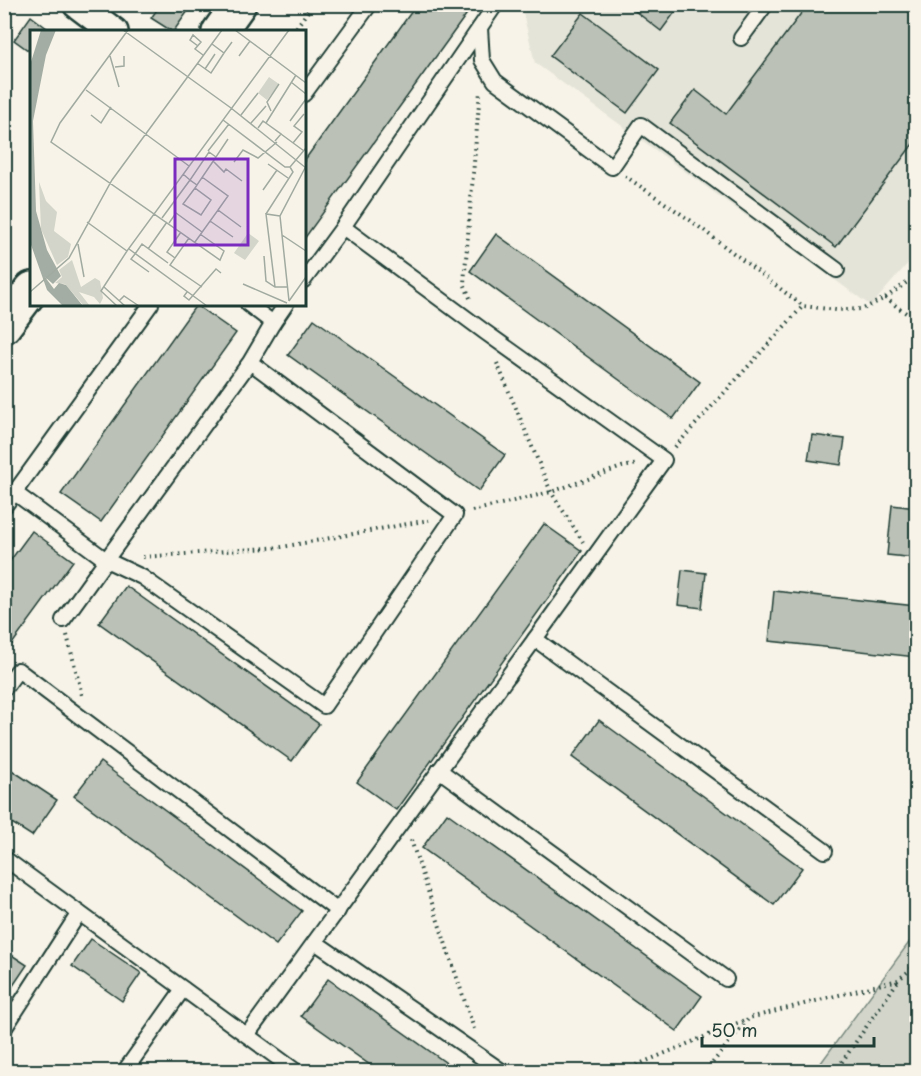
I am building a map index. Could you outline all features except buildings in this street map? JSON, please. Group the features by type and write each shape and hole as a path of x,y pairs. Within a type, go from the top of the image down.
{"main road":[{"path":"220,30 238,4"},
{"path":"4,326 30,292"}],"street":[{"path":"77,4 111,30"}],"lane":[{"path":"306,90 370,4"},
{"path":"306,277 496,4"},
{"path":"741,38 766,4"},
{"path":"480,28 482,60 495,81 612,167 641,126 837,270"},
{"path":"247,1035 664,459 485,332 343,227"},
{"path":"4,507 150,306"},
{"path":"251,306 273,323"},
{"path":"63,620 250,362 285,306"},
{"path":"15,493 106,560 142,577 324,706 454,515 250,362"},
{"path":"535,639 825,852"},
{"path":"4,689 18,670 338,911"},
{"path":"439,770 726,979"},
{"path":"4,858 297,1071"},
{"path":"4,1029 79,913"},
{"path":"315,942 503,1071"},
{"path":"124,1071 183,988"}],"path":[{"path":"294,30 313,4"},
{"path":"482,60 464,283 551,492 593,558"},
{"path":"612,167 690,220 803,306 836,310 863,309 885,298 916,276"},
{"path":"885,298 916,320"},
{"path":"106,560 282,547 454,515 551,492 622,467 664,459 803,306"},
{"path":"63,620 88,721"},
{"path":"404,819 483,1058"},
{"path":"835,1071 898,981 916,964"},
{"path":"620,1071 749,1018 898,981 916,970"},
{"path":"705,1071 749,1018"}],"shaded area":[{"path":"529,4 916,5 916,254 871,306 535,63 523,13"},
{"path":"916,933 916,1071 815,1071"}]}
